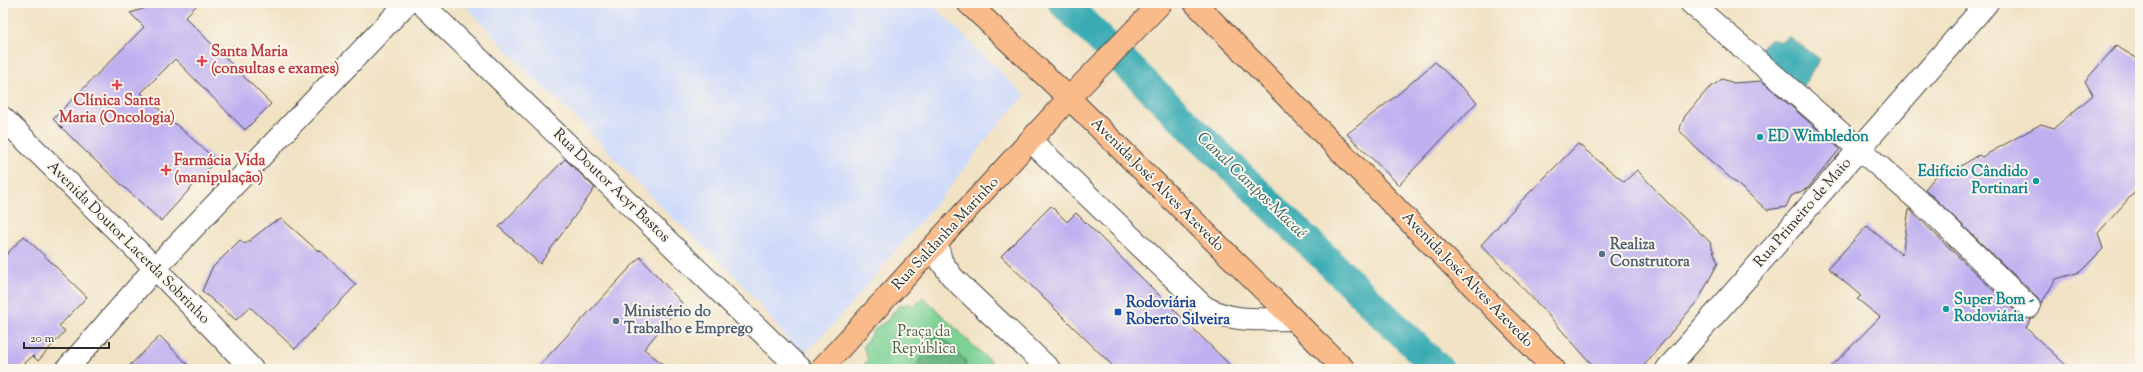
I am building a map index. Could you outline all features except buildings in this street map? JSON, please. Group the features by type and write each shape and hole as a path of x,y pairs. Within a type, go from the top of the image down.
{"main road":[{"name":"Avenida José Alves Azevedo","path":"968,3 1069,98 1344,369"},
{"name":"Rua Saldanha Marinho","path":"821,369 1069,98 1161,3"},
{"name":"Avenida José Alves Azevedo","path":"1195,3 1554,369"}],"street":[{"path":"67,369 155,268 406,3"},
{"name":"Rua Doutor Acyr Bastos","path":"422,3 800,369"},
{"path":"1691,3 1967,244 2029,307"},
{"name":"Rua Primeiro de Maio","path":"1667,369 1987,3"},
{"name":"Avenida Doutor Lacerda Sobrinho","path":"3,118 155,268 252,369"},
{"path":"1031,141 1203,306 1214,313 1229,318 1293,319"},
{"path":"937,244 941,261 953,278 1049,369"}],"shaded area":[{"path":"463,3 931,3 1025,96 992,132 955,181 841,316 801,357 771,318 734,275 661,207 581,123 529,74"}],"green space":[{"name":"Praça da República","path":"923,297 998,369 861,369 868,360 863,346 876,328 887,321 898,306 911,304 914,307"},
{"path":"938,334 965,360 967,369 916,369 930,336"}],"water":[{"path":"1789,37 1820,59 1802,88 1758,50 1771,38 1780,42"}],"waterway":[{"name":"Canal Campos-Macaé","path":"1063,3 1439,369"}],"place":[{"name":"Santa Maria (consultas e exames)","path":"202,61"},
{"name":"Clínica Santa Maria (Oncologia)","path":"117,85"},
{"name":"ED Wimbledon","path":"1760,137"},
{"name":"Farmácia Vida (manipulação)","path":"166,170"},
{"name":"Edifício Cândido Portinari","path":"2036,181"},
{"name":"Realiza Construtora","path":"1602,254"},
{"name":"Super Bom - Rodoviária","path":"1946,309"},
{"name":"Rodoviária Roberto Silveira","path":"1118,312"},
{"name":"Ministério do Trabalho e Emprego","path":"616,321"}]}
